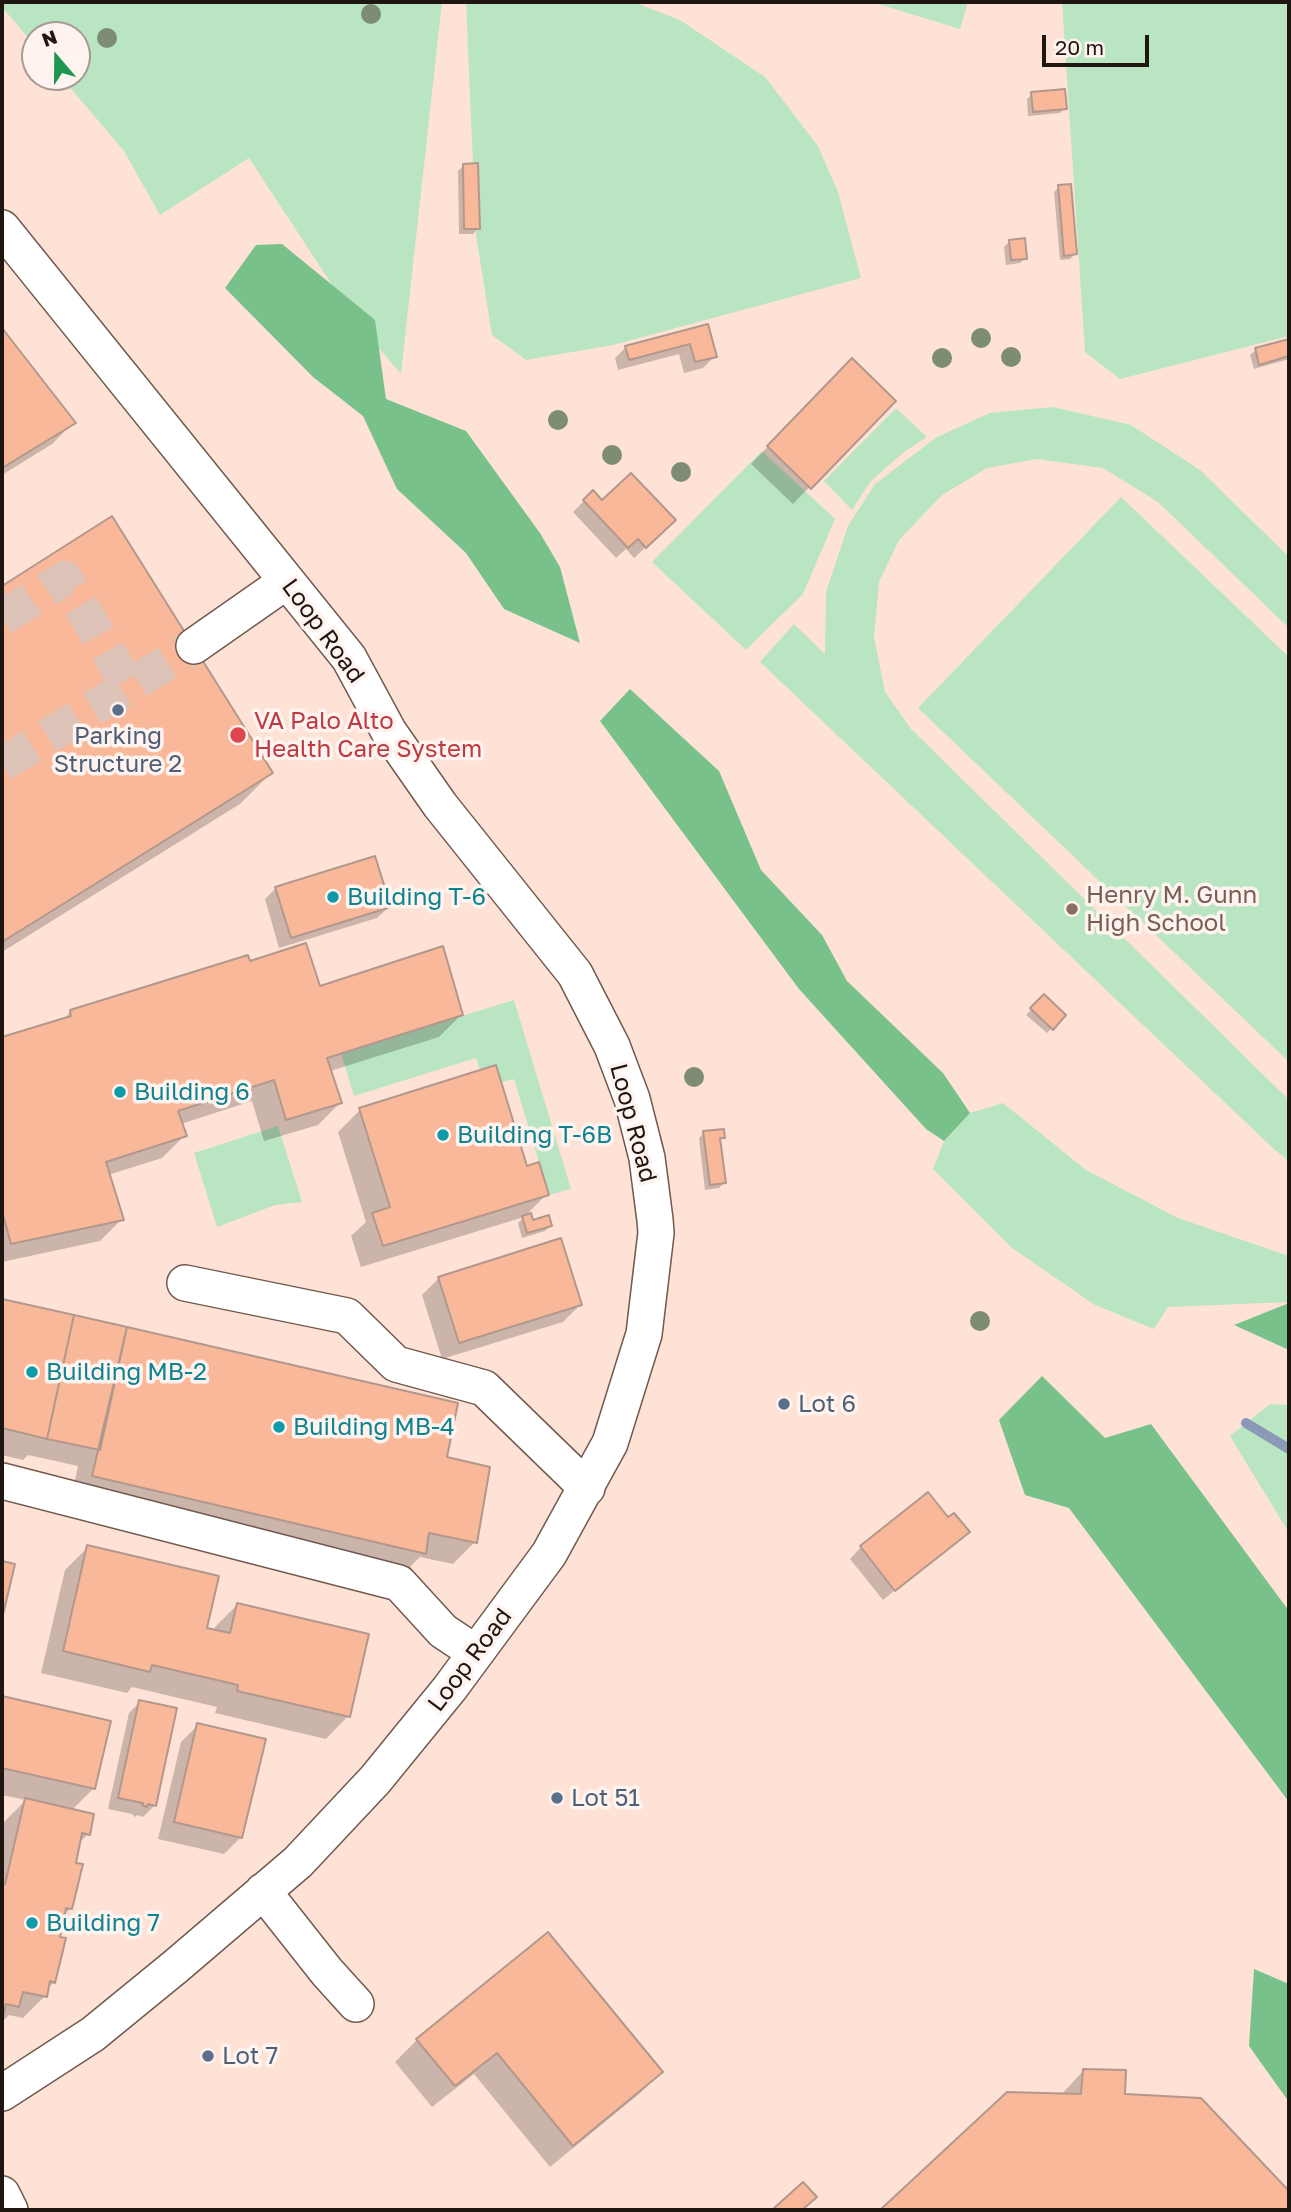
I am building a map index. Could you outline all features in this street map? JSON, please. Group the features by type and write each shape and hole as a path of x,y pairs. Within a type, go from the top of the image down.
{"street":[{"name":"Loop Road","path":"2,228 349,658 389,732 440,805 575,974 612,1046 632,1099 647,1158 655,1220 655,1245 644,1334 615,1431 549,1554 450,1689 375,1780 298,1861 93,2034 2,2093"},
{"path":"194,646 287,581"},
{"path":"185,1283 347,1316 396,1364 484,1388 586,1488"},
{"path":"2,1482 399,1583 443,1631 476,1653"},
{"path":"263,1891 356,2004"},
{"path":"2,2194 10,2210"}],"green space":[{"path":"2,2 442,2 401,374 355,320 249,158 160,215 124,151 73,91 91,91 91,21 21,21 21,29 2,7"},
{"path":"466,2 633,2 680,20 765,77 818,146 838,192 861,278 613,345 526,360 492,335 476,235"},
{"path":"872,2 968,2 960,29"},
{"path":"1062,2 1289,2 1289,336 1120,379 1085,352"},
{"path":"282,244 375,320 386,399 466,431 540,533 560,567 580,643 504,609 466,553 397,489 363,416 313,377 225,288 256,245"},
{"path":"1053,407 1131,425 1200,470 1289,557 1289,628 1158,502 1103,468 1037,459 987,468 942,495 899,540 879,582 874,637 885,692 911,729 1289,1100 1289,1161 760,662 794,624 825,654 826,592 848,526 875,484 937,437 990,413"},
{"path":"896,408 927,437 904,452 870,482 852,510 824,481"},
{"path":"762,451 835,519 803,594 746,650 652,562"},
{"path":"1121,497 1289,657 1289,1062 918,708"},
{"path":"630,689 719,771 761,870 822,935 847,981 943,1073 970,1113 944,1141 926,1129 799,989 600,721"},
{"path":"514,1000 571,1189 549,1195 514,1079 502,1082 496,1066 480,1071 476,1058 354,1096 341,1053"},
{"path":"1003,1103 1086,1170 1178,1218 1289,1256 1289,1302 1168,1307 1154,1329 1095,1305 1012,1248 933,1169 944,1141 970,1113"},
{"path":"278,1126 302,1202 275,1205 217,1227 194,1153"},
{"path":"1289,1303 1289,1350 1234,1325"},
{"path":"1042,1376 1105,1438 1151,1424 1289,1611 1289,1802 1069,1508 1025,1495 999,1420"},
{"path":"1270,1404 1289,1405 1289,1533 1230,1436"},
{"path":"1254,1969 1289,1984 1289,2102 1249,2046"}],"building":[{"path":"1065,89 1067,109 1033,112 1031,92"},
{"path":"478,163 480,229 464,229 463,164"},
{"path":"1071,184 1077,254 1064,256 1058,185"},
{"path":"1025,238 1027,259 1011,260 1009,240"},
{"path":"708,324 717,357 695,362 690,344 629,360 625,346"},
{"path":"2,328 76,423 2,468"},
{"path":"1289,339 1289,356 1259,365 1255,348"},
{"path":"852,358 896,401 811,489 767,446"},
{"path":"631,473 676,520 646,548 638,539 628,548 583,500 593,490 602,500"},
{"name":"Parking Structure 2","path":"112,516 273,773 2,942 2,586"},
{"name":"Building T-6","path":"375,856 391,907 291,938 275,887"},
{"name":"Building 6","path":"306,943 320,986 443,946 463,1015 327,1058 342,1103 286,1120 274,1080 178,1111 187,1136 106,1162 124,1220 11,1244 2,1211 2,1037 71,1016 70,1010 248,955 250,961"},
{"path":"1044,994 1066,1015 1053,1030 1030,1008"},
{"name":"Building T-6B","path":"496,1065 527,1166 539,1162 549,1195 383,1246 372,1213 390,1207 359,1108"},
{"path":"724,1129 725,1138 720,1138 726,1183 710,1185 703,1131"},
{"path":"531,1213 533,1220 549,1215 552,1226 527,1233 522,1216"},
{"path":"561,1238 582,1305 459,1343 438,1277"},
{"name":"Building MB-2","path":"2,1299 74,1315 47,1439 2,1428"},
{"path":"74,1315 127,1327 100,1450 47,1439"},
{"name":"Building MB-4","path":"127,1327 458,1403 447,1457 490,1467 477,1543 429,1533 426,1554 92,1476"},
{"path":"928,1492 948,1517 954,1513 970,1532 895,1591 860,1546"},
{"path":"87,1545 219,1576 207,1628 230,1633 237,1603 369,1634 350,1717 237,1691 238,1685 152,1665 150,1672 63,1651"},
{"path":"2,1561 15,1564 2,1619"},
{"path":"2,1696 111,1721 95,1789 2,1768"},
{"path":"139,1700 177,1708 156,1806 148,1804 147,1807 142,1805 143,1803 118,1798"},
{"path":"197,1723 266,1739 242,1838 174,1822"},
{"name":"Building 7","path":"25,1798 94,1814 90,1835 82,1833 76,1863 83,1864 72,1909 66,1908 60,1937 66,1938 55,1983 50,1981 47,1997 23,1992 19,2007 6,2004 2,2021 2,1883 5,1884"},
{"path":"548,1932 663,2072 573,2146 497,2053 455,2086 416,2039"},
{"path":"1083,2069 1126,2070 1125,2094 1201,2098 1289,2191 1289,2210 880,2210 1007,2092 1081,2094"},
{"path":"803,2182 817,2197 802,2210 773,2209"}],"waterway":[{"path":"1246,1423 1289,1449"}],"tunnel":[{"path":"2,618 65,578 128,686"},
{"path":"2,764 194,646"}],"place":[{"name":"Parking Structure 2","path":"118,710"},
{"name":"VA Palo Alto Health Care System","path":"238,735"},
{"name":"Building T-6","path":"333,897"},
{"name":"Henry M. Gunn High School","path":"1072,909"},
{"name":"Building 6","path":"120,1092"},
{"name":"Building T-6B","path":"443,1135"},
{"name":"Building MB-2","path":"32,1372"},
{"name":"Lot 6","path":"784,1404"},
{"name":"Building MB-4","path":"279,1427"},
{"name":"Lot 51","path":"557,1798"},
{"name":"Building 7","path":"32,1923"},
{"name":"Lot 7","path":"208,2056"}]}
